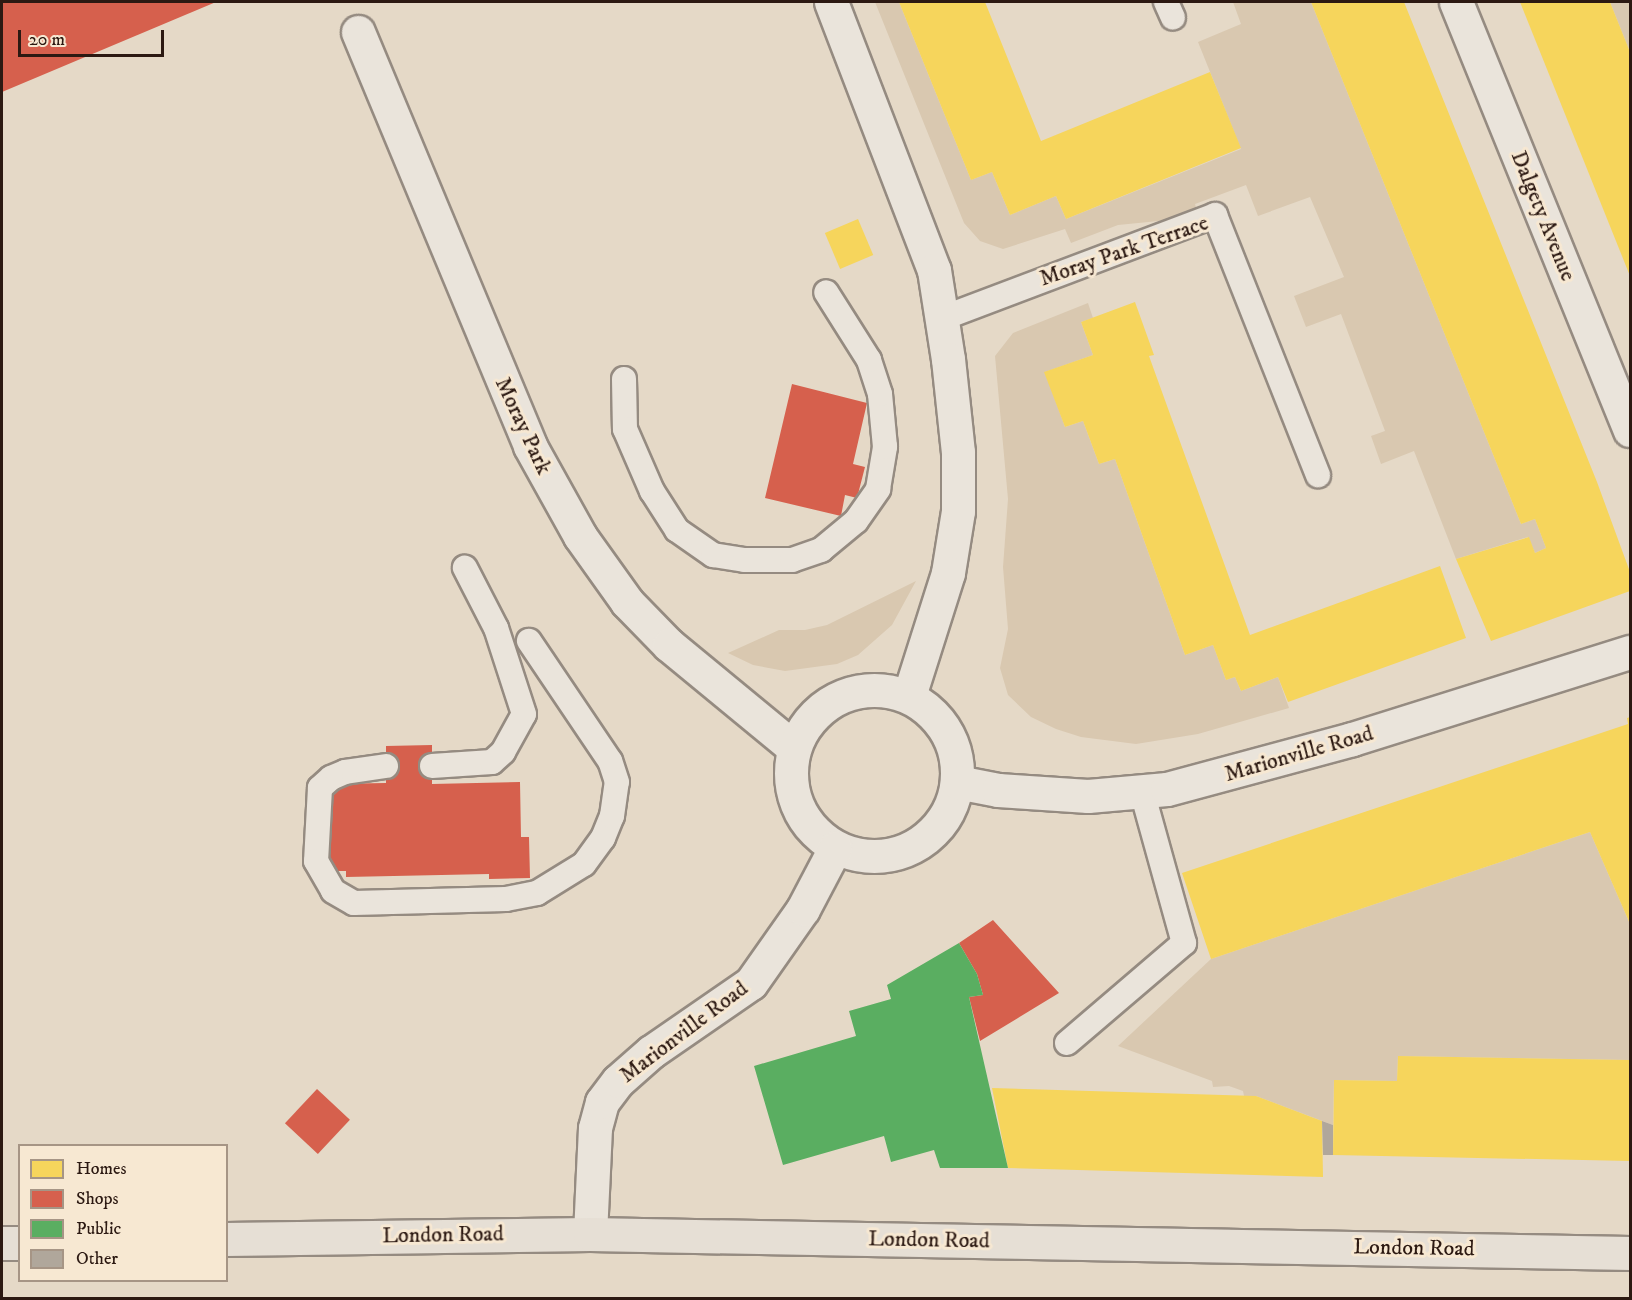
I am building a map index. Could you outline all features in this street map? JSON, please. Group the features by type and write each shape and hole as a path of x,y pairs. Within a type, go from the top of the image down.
{"main road":[{"name":"London Road","path":"228,1239 590,1234 1630,1253"},
{"path":"2,1244 18,1243"}],"street":[{"path":"831,2 934,270 958,452 958,511 948,573 909,696"},
{"name":"Dalgety Avenue","path":"1456,2 1630,430"},
{"name":"Moray Park","path":"358,32 543,472 580,536 627,602 669,645 794,748"},
{"name":"Marionville Road","path":"957,782 998,790 1088,796 1142,792 1197,783 1341,742 1630,652"},
{"path":"881,690 909,696 931,711 947,732 956,757 957,782 948,813 927,838 898,853 866,857 835,848 803,818 794,798 790,776 794,748 807,723 827,703 853,692 881,690"},
{"name":"Marionville Road","path":"590,1234 595,1128 602,1102 618,1081 651,1052 751,983 803,909 835,848"}],"lane":[{"name":"Moray Park Terrace","path":"942,318 1215,215 1318,475"},
{"path":"624,380 625,429 652,492 677,530 713,555 745,561 792,560 821,550 856,521 878,489 885,447 880,394 869,360 826,292"},
{"path":"432,766 492,762 503,752 524,714 496,628 465,568"},
{"path":"386,766 345,772 331,778 320,788 316,861 333,891 354,903 506,899 537,893 573,873 603,838 617,798 617,782 610,762 529,641"},
{"path":"1066,1043 1184,943 1142,792"}],"shaded area":[{"path":"875,2 899,2 971,180 992,172 1010,215 1056,196 1066,219 1241,149 1198,42 1241,24 1233,2 1311,2 1521,524 1535,519 1546,548 1535,553 1528,537 1456,559 1414,451 1381,464 1371,436 1385,431 1341,314 1306,327 1294,296 1344,277 1310,197 1258,216 1246,185 1195,204 1199,217 1118,225 1071,243 1065,229 1003,249 980,241 964,223"},
{"path":"1610,2 1630,2 1630,52"},
{"path":"1088,303 1093,318 1081,322 1093,355 1045,372 1065,427 1083,421 1099,464 1115,459 1185,655 1213,645 1226,680 1235,677 1241,691 1278,677 1289,708 1198,734 1136,744 1081,737 1056,729 1031,717 1008,695 1000,668 1008,629 1003,567 1008,499 995,356 1013,333"},
{"path":"916,581 892,625 858,655 837,664 785,671 753,665 728,653 779,630 805,630 827,625"},
{"path":"1590,832 1630,924 1630,1060 1398,1056 1397,1081 1334,1080 1333,1125 1256,1096 1244,1096 1243,1091 1229,1086 1213,1087 1212,1081 1118,1046 1211,959"}],"building: Homes":[{"path":"899,2 985,2 1041,141 1210,72 1241,148 1066,219 1056,196 1010,215 992,172 971,180"},
{"path":"1311,2 1404,2 1597,482 1630,572 1630,591 1491,641 1456,559 1529,537 1535,553 1546,548 1535,519 1521,524"},
{"path":"1520,2 1610,2 1630,52 1630,276"},
{"path":"858,219 873,255 840,269 825,233"},
{"path":"1135,302 1154,355 1149,356 1250,635 1440,566 1466,638 1288,702 1278,677 1241,691 1235,677 1226,680 1213,645 1185,655 1115,459 1099,464 1083,421 1065,427 1044,372 1093,355 1081,322"},
{"path":"1630,717 1630,924 1590,832 1211,959 1182,873 1628,724 1627,718"},
{"path":"1398,1056 1630,1060 1630,1161 1333,1155 1334,1080 1397,1081"},
{"path":"992,1088 1256,1096 1322,1121 1323,1177 1008,1168"}],"building: Shops":[{"path":"2,2 216,2 2,92"},
{"path":"792,384 867,403 853,464 865,467 857,498 845,495 841,516 765,498"},
{"path":"432,745 432,784 520,782 521,837 529,837 530,878 489,879 489,874 346,877 346,871 330,871 329,784 386,783 386,746"},
{"path":"993,920 1059,993 980,1041 969,997 983,995 977,974 959,943"},
{"path":"317,1089 350,1120 318,1154 285,1123"}],"building: Public":[{"path":"959,943 977,974 983,995 969,997 1008,1168 940,1168 934,1150 891,1162 884,1136 783,1165 754,1066 856,1036 849,1011 891,999 887,985"}],"building: Other":[{"path":"1322,1121 1333,1125 1333,1155 1323,1155"}]}
